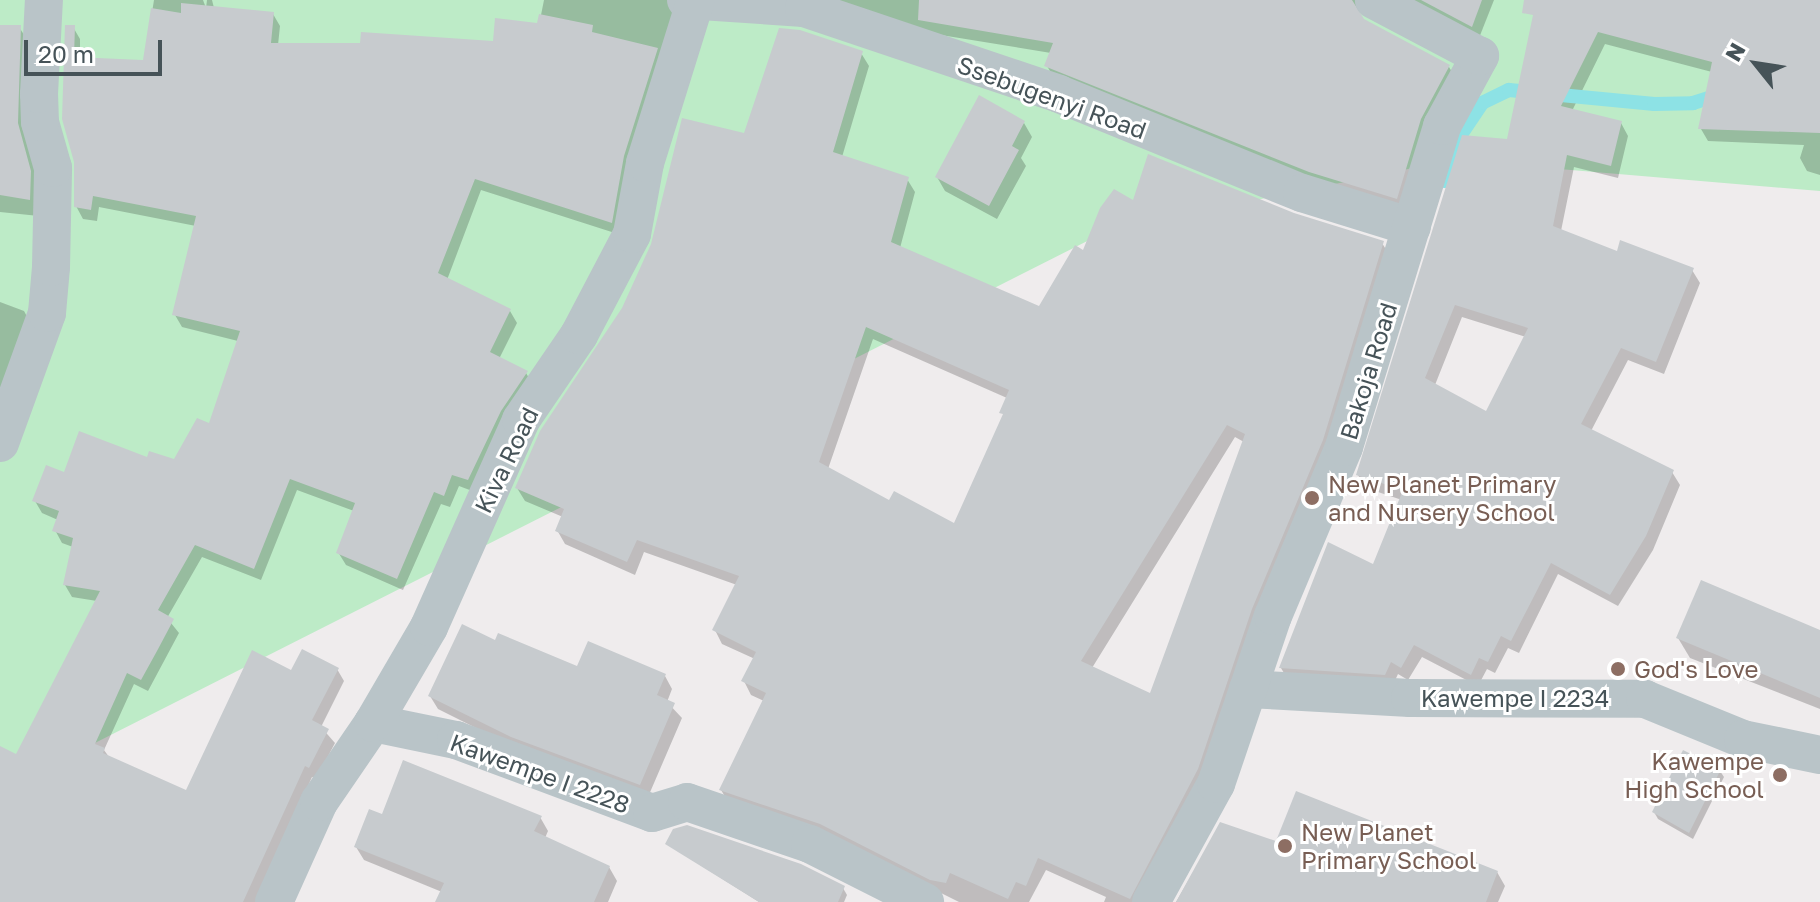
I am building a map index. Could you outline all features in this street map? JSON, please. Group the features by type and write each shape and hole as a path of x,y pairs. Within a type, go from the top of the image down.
{"street":[{"path":"0,443 28,378 48,298 53,168 40,122 44,0"},
{"name":"Bakoja Road","path":"1151,902 1216,784 1248,689 1344,447 1442,126 1480,56 1374,0"},
{"name":"Ssebugenyi Road","path":"690,1 804,8 1059,94 1302,193 1412,227"},
{"name":"Kiva Road","path":"274,902 319,802 373,723 429,627 521,420 579,335 632,234 645,163 690,1"},
{"name":"Kawempe I 2234","path":"1248,689 1410,698 1645,699 1728,734 1820,755"},
{"name":"Kawempe I 2228","path":"373,723 456,740 652,813 687,802 810,844 925,902"}],"green space":[{"path":"0,0 1820,0 1820,191 1452,160 1109,230 0,791"}],"building":[{"path":"919,0 1352,0 1364,19 1450,65 1421,119 1397,199 1309,172 1044,66 1053,43 918,20"},
{"path":"1421,0 1482,0 1472,27"},
{"path":"1524,0 1820,0 1820,133 1698,129 1712,62 1598,32 1561,106 1622,121 1611,166 1567,155 1553,226 1617,251 1620,240 1694,268 1656,362 1621,348 1581,424 1674,470 1646,536 1610,595 1551,563 1511,641 1501,636 1488,662 1479,658 1471,675 1414,645 1401,668 1391,662 1385,675 1279,668 1328,542 1373,564 1403,490 1356,475 1462,135 1507,139 1533,15 1522,13","holes":["1455,305 1528,328 1486,411 1425,378"]},
{"path":"181,3 274,12 271,43 360,43 361,32 493,41 495,18 537,23 539,14 593,25 592,32 658,48 624,156 612,223 475,179 438,273 511,309 490,352 528,371 501,411 468,480 452,475 444,496 434,492 397,579 336,553 355,503 290,479 254,569 195,545 158,610 174,619 157,651 141,680 127,673 95,744 105,748 103,753 186,790 252,650 291,670 302,649 339,668 312,720 329,729 309,768 305,766 243,902 0,902 0,746 16,754 100,591 63,585 73,538 52,531 59,511 32,501 46,465 64,472 79,431 147,457 149,451 174,459 197,418 209,423 240,331 172,315 196,216 93,196 91,210 74,207 74,162 62,119 65,25 75,25 74,57 143,60 151,8 181,13"},
{"path":"0,25 21,25 18,123 31,171 30,200 0,195"},
{"path":"779,28 800,30 863,51 833,152 909,177 891,242 1039,306 1075,245 1083,250 1100,208 1114,189 1133,200 1148,154 1294,213 1384,241 1323,440 1252,609 1198,769 1130,899 1038,858 1026,886 1016,882 1008,899 950,873 946,883 930,880 820,824 719,790 766,693 741,681 756,652 712,630 739,576 637,540 627,562 555,531 564,509 515,488 540,431 622,308 651,244 682,118 744,133","holes":["866,327 1009,390 999,413 1003,414 954,523 894,491 889,500 819,462","1227,425 1245,434 1150,693 1081,661"]},
{"path":"979,95 1025,121 1012,146 1019,150 989,206 935,177"},
{"path":"1701,580 1820,630 1820,698 1676,638"},
{"path":"462,624 495,640 498,633 577,666 588,641 666,674 657,695 675,703 640,785 511,737 428,696"},
{"path":"1683,750 1721,769 1689,833 1652,812"},
{"path":"403,760 542,816 534,831 610,866 594,902 435,902 444,883 354,847 369,809 382,814"},
{"path":"1296,791 1498,871 1486,902 1176,902 1220,822 1276,841"},
{"path":"687,825 801,864 845,886 838,902 759,902 665,844 673,829"}],"waterway":[{"path":"1445,181 1460,136 1482,103 1509,90 1654,104 1693,103 1721,94"}],"place":[{"name":"New Planet Primary and Nursery School","path":"1312,498"},
{"name":"God's Love","path":"1618,669"},
{"name":"Kawempe High School","path":"1780,775"},
{"name":"New Planet Primary School","path":"1285,846"}]}
